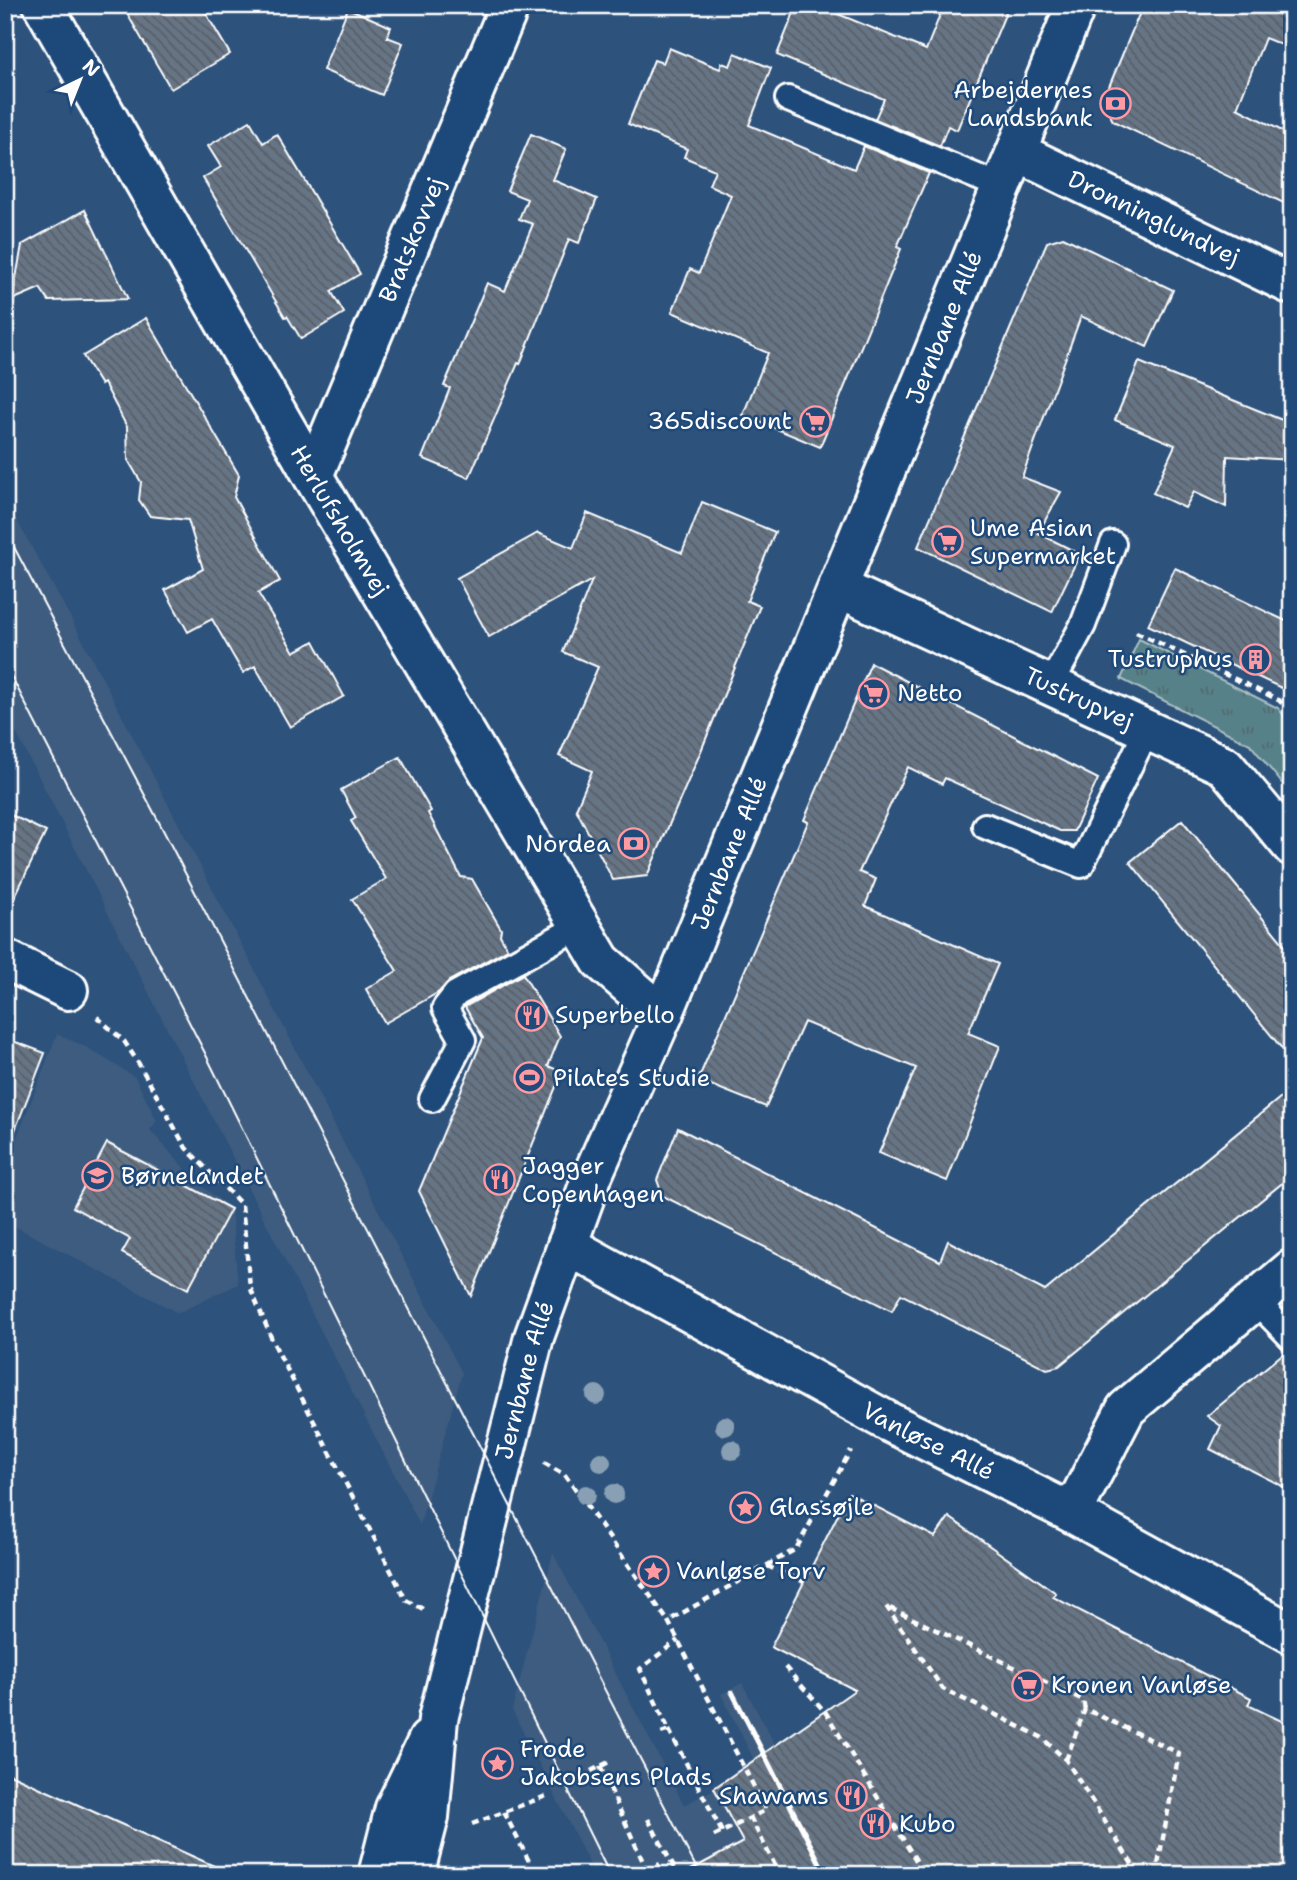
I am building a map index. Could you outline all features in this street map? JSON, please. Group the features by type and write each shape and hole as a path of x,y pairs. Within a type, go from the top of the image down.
{"street":[{"name":"Herlufsholmvej","path":"43,5 313,476 579,926 601,961 663,1015"},
{"name":"Bratskovvej","path":"313,476 510,5"},
{"name":"Jernbane Allé","path":"414,1875 429,1817 438,1719 534,1337 593,1174 663,1015 1076,5"},
{"name":"Dronninglundvej","path":"1017,152 1292,285"},
{"name":"Tustrupvej","path":"839,588 1225,766 1292,846"},
{"path":"5,959 68,990"},
{"name":"Vanløse Allé","path":"567,1245 872,1412 1072,1513 1292,1634"},
{"path":"1072,1513 1126,1409 1292,1269"},
{"name":"Jernbane Allé","path":"378,1875 395,1808 438,1719"}],"lane":[{"path":"788,99 1002,187"},
{"path":"1050,686 1083,625 1113,544"},
{"path":"985,826 1081,866 1147,730"},
{"path":"432,1100 463,1040 445,1008 456,993 579,926"},
{"path":"1255,1300 1292,1338"}],"path":[{"path":"1136,632 1279,700 1292,715"},
{"path":"68,990 124,1041 186,1148 242,1205 250,1287 273,1342 407,1600 461,1631"},
{"path":"668,1622 796,1549 872,1412"},
{"path":"506,1443 565,1475 678,1640 766,1810 714,1836"},
{"path":"766,1566 804,1582"},
{"path":"1066,1760 1085,1709 1083,1700 886,1606 943,1689 1041,1737 1066,1760 1139,1875"},
{"path":"678,1640 640,1669 722,1832"},
{"path":"785,1667 826,1713 925,1875"},
{"path":"1085,1709 1179,1753 1156,1875"},
{"path":"661,1734 669,1730"},
{"path":"591,1771 609,1762"},
{"path":"600,1766 648,1873 660,1864"},
{"path":"504,1812 536,1875"},
{"path":"750,1817 780,1875"},
{"path":"648,1819 678,1875"}],"shaded area":[{"path":"5,499 72,620 462,1373 420,1525 5,711"},
{"name":"Børnelandet","path":"57,1034 86,1047 135,1077 157,1121 150,1130 198,1183 231,1209 238,1284 178,1313 5,1221 5,1169"},
{"path":"553,1553 684,1805 757,1766 721,1694 742,1683 845,1875 595,1875 512,1710"}],"green space":[{"path":"1139,639 1278,708 1292,726 1292,790 1289,792 1250,744 1121,679"}],"building":[{"path":"122,5 201,5 230,54 171,89"},
{"path":"797,5 816,5 926,50 944,5 1009,5 957,130 948,126 940,146 875,119 884,99 777,55"},
{"path":"1143,5 1292,5 1292,49 1265,38 1237,108 1292,136 1292,207 1113,121 1103,101"},
{"path":"348,8 391,27 387,37 403,43 382,95 323,70"},
{"path":"669,48 720,69 722,63 730,66 735,53 771,68 749,125 854,169 864,146 929,173 897,247 901,249 820,447 743,415 768,353 672,312 690,269 699,273 731,195 709,185 715,170 684,157 687,149 628,124 654,60 663,63"},
{"path":"250,121 263,143 277,134 360,274 331,291 344,313 301,339 287,316 285,317 203,178 221,167 208,146"},
{"path":"531,134 566,149 553,180 597,199 579,243 569,239 520,364 518,363 469,478 422,458 450,388 444,386 487,283 505,291 533,224 519,219 527,199 507,191"},
{"path":"85,210 128,299 49,301 40,288 12,300 22,245"},
{"path":"1063,237 1173,290 1147,347 1081,316 1022,477 1061,492 1038,533 1080,554 1052,612 918,547 1047,242"},
{"path":"146,318 239,475 234,497 280,581 258,593 294,652 314,641 344,696 290,727 255,666 243,673 212,619 188,632 165,590 203,569 188,520 150,516 139,500 141,482 128,460 127,427 104,383 101,385 83,356"},
{"path":"1139,362 1292,424 1292,460 1227,456 1226,507 1194,492 1185,508 1153,493 1175,445 1115,420"},
{"path":"702,502 775,532 747,601 760,606 647,876 613,880 576,809 592,771 559,756 598,667 563,652 592,580 489,637 457,578 538,533 573,548 587,513 682,553"},
{"name":"Tustruphus","path":"1175,568 1292,624 1292,693 1148,625"},
{"path":"871,663 1098,779 1074,831 1060,831 945,778 942,784 908,767 859,872 876,879 865,906 998,964 968,1033 1000,1046 947,1181 879,1153 916,1068 804,1022 766,1107 698,1080 808,822 804,820"},
{"path":"400,757 431,811 428,813 461,877 472,879 501,929 500,935 508,949 449,981 439,992 385,1023 366,989 397,971 352,899 386,879 351,821 356,818 341,790"},
{"path":"5,812 46,832 5,917"},
{"path":"1182,820 1292,954 1292,1061 1130,862"},
{"path":"523,974 560,1036 548,1066 562,1072 471,1296 419,1191 483,1038 465,1007"},
{"path":"5,1038 45,1053 8,1148 5,1148"},
{"path":"1292,1088 1292,1175 1059,1366 1047,1369 901,1294 892,1311 663,1196 657,1180 678,1128 940,1261 948,1241 1045,1291"},
{"path":"107,1143 231,1209 188,1289 122,1253 130,1239 73,1207"},
{"path":"1286,1351 1292,1352 1292,1491 1210,1449 1221,1426 1207,1416"},
{"name":"Kronen Vanløse","path":"849,1493 935,1537 949,1517 1056,1593 1053,1597 1251,1698 1248,1705 1292,1726 1292,1875 681,1875 743,1842 714,1788 855,1690 771,1647"},
{"path":"5,1772 234,1875 5,1875"}],"tram line":[{"path":"5,530 160,824 700,1875"},
{"path":"5,664 205,1053 610,1875"}],"railway":[{"path":"732,1692 826,1875"}],"place":[{"name":"Arbejdernes Landsbank","path":"1116,104"},
{"name":"365discount","path":"815,421"},
{"name":"Ume Asian Supermarket","path":"947,542"},
{"name":"Tustruphus","path":"1256,659"},
{"name":"Netto","path":"874,693"},
{"name":"Nordea","path":"634,844"},
{"name":"Superbello","path":"532,1015"},
{"name":"Pilates Studie","path":"530,1078"},
{"name":"Børnelandet","path":"98,1176"},
{"name":"Jagger Copenhagen","path":"499,1180"},
{"name":"Glassøjle","path":"746,1507"},
{"name":"Vanløse Torv","path":"653,1571"},
{"name":"Kronen Vanløse","path":"1028,1685"},
{"name":"Frode Jakobsens Plads","path":"497,1763"},
{"name":"Shawams","path":"852,1796"},
{"name":"Kubo","path":"876,1824"}]}
